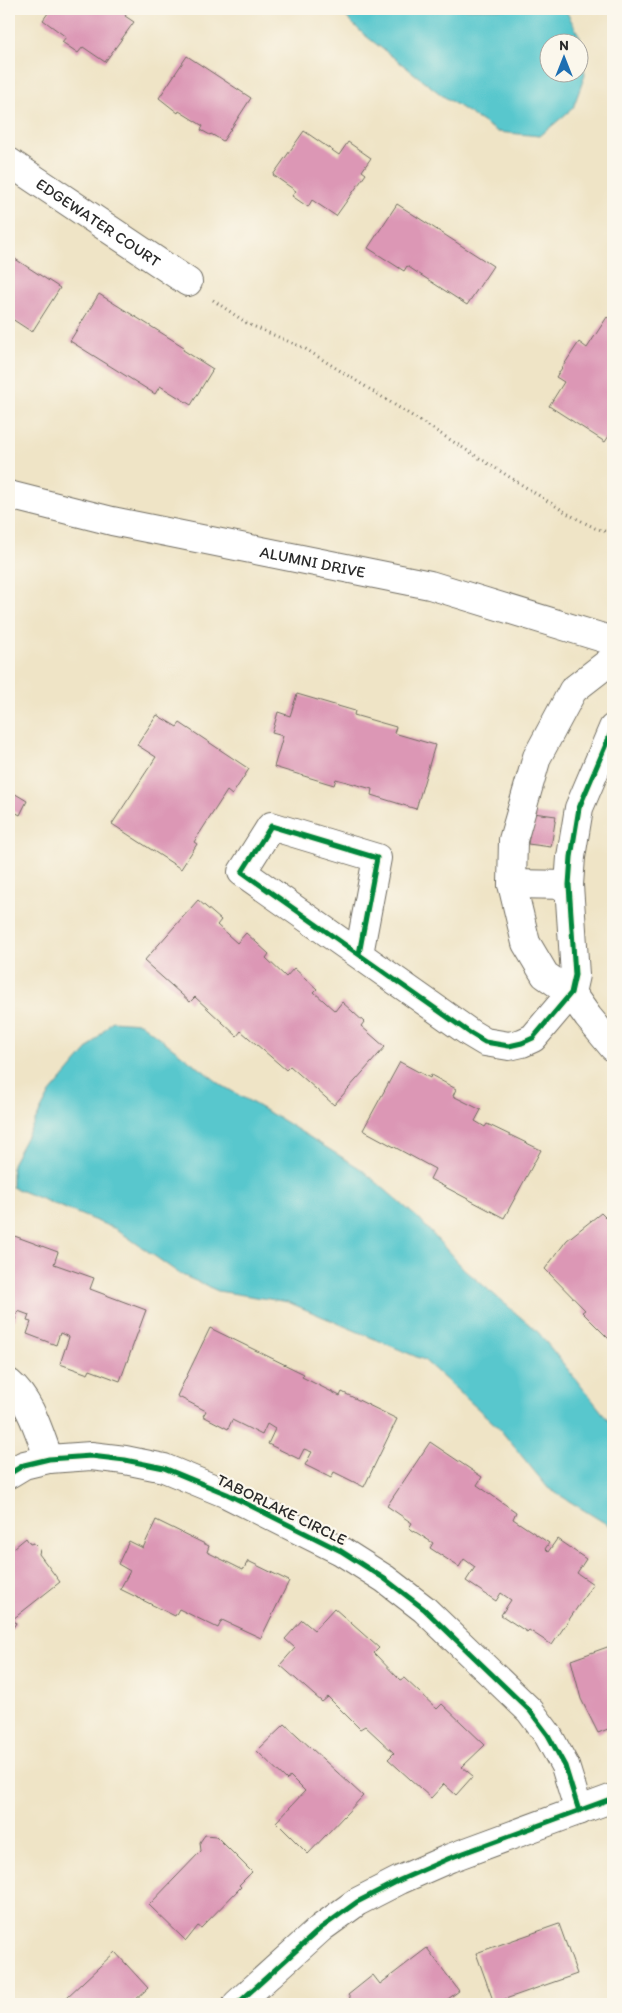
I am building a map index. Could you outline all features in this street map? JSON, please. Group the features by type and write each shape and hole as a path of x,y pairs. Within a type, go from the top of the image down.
{"street":[{"name":"EDGEWATER COURT","path":"9,162 188,282"},
{"name":"ALUMNI DRIVE","path":"9,495 112,521 430,585 613,641"},
{"path":"613,659 573,690 537,757 513,840 512,884 526,943 544,975 571,993 613,1047"},
{"path":"359,954 377,858 271,826 242,872 470,1033 486,1042 509,1046 522,1044 533,1038 571,993 575,975 569,885 571,857 579,808 613,728"},
{"path":"512,884 569,885"},
{"path":"9,1383 18,1390 31,1414 49,1459"},
{"name":"TABORLAKE CIRCLE","path":"9,1474 24,1465 49,1459 91,1456 125,1460 164,1468 236,1498 341,1551 385,1579 424,1609 530,1711 548,1735 565,1766 579,1811"},
{"path":"237,2004 270,1972 321,1928 357,1902 450,1858 613,1798"}],"path":[{"path":"188,282 248,324 304,348 570,515 595,528 613,534"}],"water":[{"path":"338,9 565,9 577,32 540,32 540,82 582,82 573,108 540,136 498,132 443,96 362,33"},
{"path":"112,1021 140,1023 223,1086 361,1169 419,1219 464,1269 538,1332 613,1426 613,1528 548,1488 498,1427 424,1360 288,1302 218,1291 180,1274 116,1229 12,1187 12,1164 50,1093"}],"building":[{"path":"51,9 130,9 125,16 134,22 105,62 83,47 78,53 62,42 66,37 43,20"},
{"path":"187,56 251,98 223,141 201,130 203,126 179,111 178,113 159,98"},
{"path":"304,131 339,155 348,142 371,158 362,171 366,174 336,216 312,200 308,207 292,196 296,191 273,175"},
{"path":"397,204 493,266 467,305 407,266 404,271 368,248"},
{"path":"9,255 60,288 32,332 9,317"},
{"path":"99,294 184,347 183,350 213,369 191,405 160,386 155,394 70,341"},
{"path":"607,317 613,322 613,430 605,442 549,406 564,382 556,377 579,342 587,348"},
{"path":"297,694 355,711 354,715 396,727 394,733 435,745 416,809 371,795 372,789 336,779 334,785 274,767 283,736 272,733 278,712 290,716"},
{"path":"157,715 177,727 180,723 249,769 232,795 227,791 194,842 197,844 181,869 112,824 156,757 137,745"},
{"path":"12,792 27,801 20,815 9,809 9,798"},
{"path":"533,813 556,816 551,847 528,844"},
{"path":"198,900 221,920 217,925 237,943 246,933 269,954 266,958 286,977 294,968 317,989 314,992 335,1011 342,1002 364,1022 361,1026 385,1047 334,1105 290,1066 286,1070 241,1031 237,1036 195,997 190,1002 144,961"},
{"path":"400,1062 430,1078 431,1075 456,1089 453,1096 481,1110 475,1121 485,1127 487,1124 541,1150 504,1218 430,1179 435,1169 363,1130"},
{"path":"601,1213 613,1225 613,1343 582,1312 585,1310 545,1269 567,1240"},
{"path":"9,1234 58,1252 54,1264 94,1278 90,1289 146,1310 120,1381 90,1370 88,1374 60,1364 69,1337 60,1333 56,1345 27,1334 31,1322 27,1321 29,1315 18,1311 15,1320 9,1318"},
{"path":"210,1328 304,1374 302,1377 340,1396 342,1392 397,1419 364,1487 334,1472 331,1478 305,1465 312,1452 304,1449 299,1459 268,1444 275,1429 267,1424 262,1435 232,1420 228,1429 203,1416 206,1411 177,1396"},
{"path":"430,1442 482,1477 477,1485 516,1512 513,1519 549,1543 545,1549 548,1552 557,1539 586,1559 577,1573 593,1584 552,1645 501,1615 511,1600 501,1593 496,1601 466,1581 475,1567 464,1559 459,1567 430,1548 433,1543 409,1528 412,1523 387,1506"},
{"path":"156,1520 209,1546 207,1552 243,1570 248,1561 289,1581 261,1638 222,1620 218,1628 179,1609 175,1616 120,1589 130,1571 118,1564 129,1541 143,1548"},
{"path":"26,1538 30,1544 34,1543 40,1549 39,1554 60,1582 13,1619 16,1623 9,1634 9,1552"},
{"path":"334,1608 379,1648 374,1653 400,1680 404,1678 437,1709 442,1704 485,1745 462,1767 473,1776 456,1795 444,1784 431,1798 388,1759 394,1753 365,1726 360,1729 328,1697 322,1702 280,1665 295,1648 285,1639 302,1620 314,1630"},
{"path":"613,1645 613,1727 598,1733 581,1699 571,1660"},
{"path":"285,1724 363,1796 308,1854 276,1822 305,1791 290,1776 287,1780 257,1751"},
{"path":"205,1835 216,1836 252,1872 239,1885 241,1887 201,1928 198,1926 186,1941 149,1905 201,1851 200,1842"},
{"path":"559,1924 577,1974 494,2003 476,1953"},
{"path":"427,1948 459,1991 441,2004 354,2004 348,1995 373,1975 380,1984"},
{"path":"115,1952 148,1988 131,2004 74,2004 67,1997"}],"cycle path":[{"path":"359,954 377,858 271,826 242,872 470,1033 485,1042 509,1046 533,1038 571,993 575,975 569,885 571,857 579,808 613,728"},
{"path":"9,1474 24,1465 49,1459 91,1456 125,1460 164,1468 227,1494 341,1551 385,1579 424,1609 530,1711 548,1735 565,1766 579,1811"},
{"path":"237,2004 321,1928 357,1902 450,1858 613,1798"}]}
